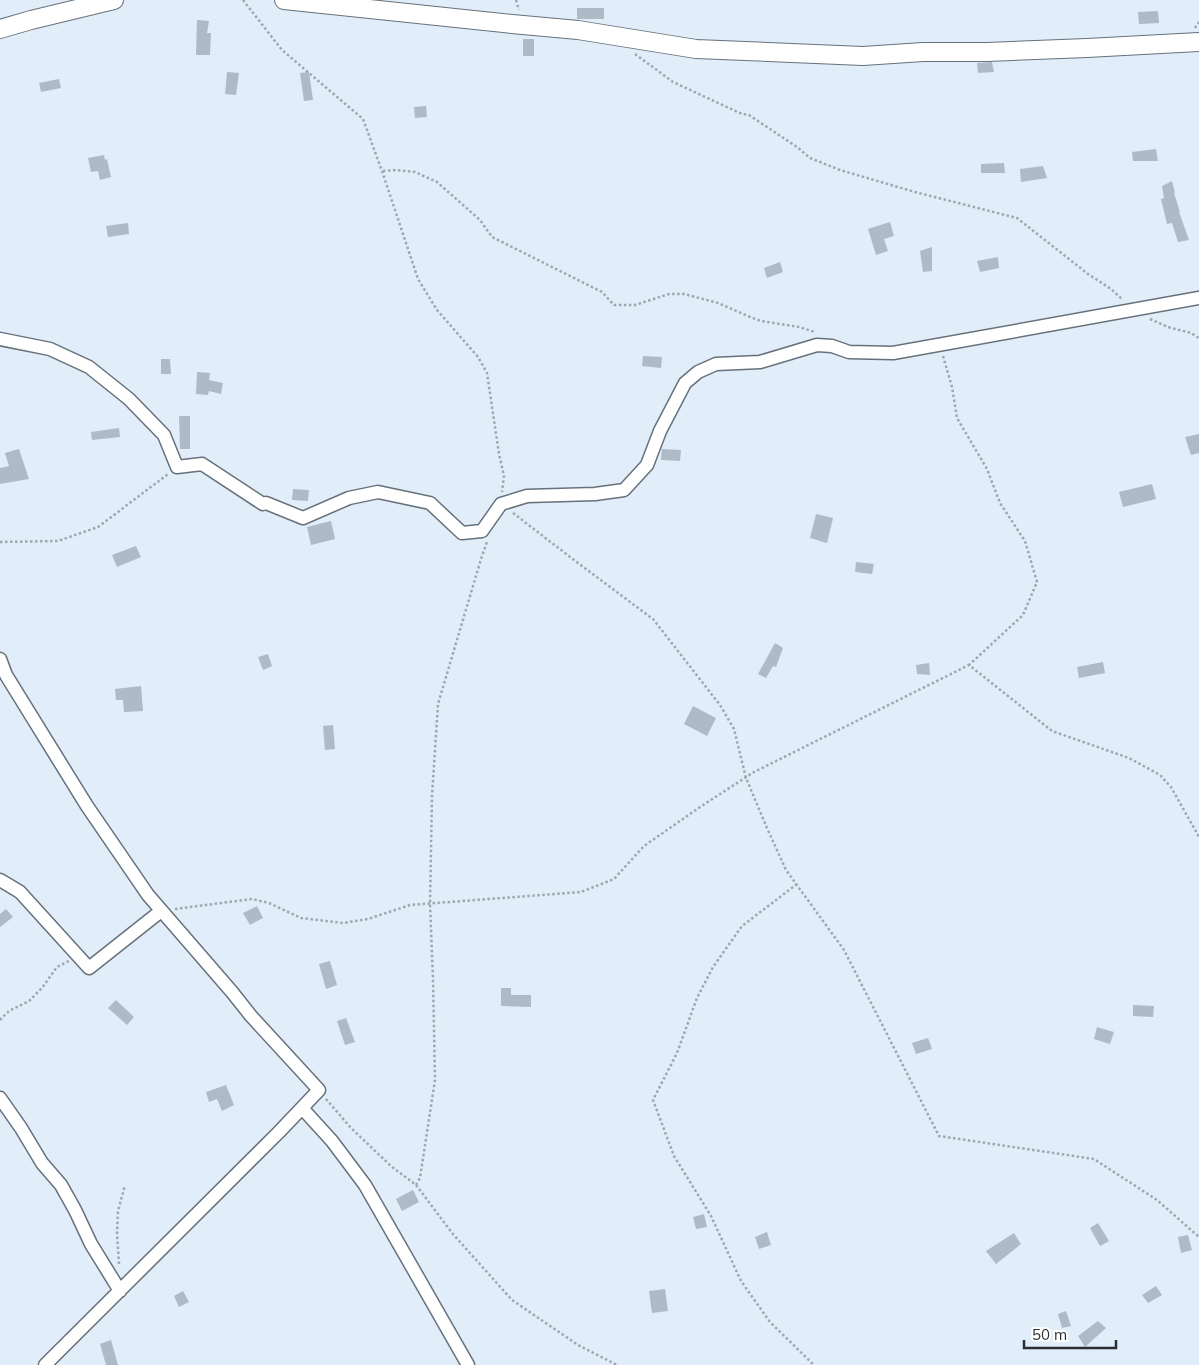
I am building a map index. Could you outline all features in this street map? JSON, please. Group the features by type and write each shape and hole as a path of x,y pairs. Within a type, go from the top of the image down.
{"main road":[{"path":"0,29 111,0"},
{"path":"284,0 578,30 696,49 863,56 1199,42"}],"street":[{"path":"0,339 50,349 89,367 129,399 164,435 177,467 202,464 263,504 266,503 303,518 349,498 378,492 430,502 462,532 482,531 501,504 527,496 595,494 624,490 647,465 660,431 685,383 698,372 716,364 760,362 817,345 832,346 849,352 893,353 1199,298"},
{"path":"0,659 6,675 87,806 148,895 232,992 250,1016 319,1090 45,1365"},
{"path":"0,880 20,892 89,968 161,911"},
{"path":"0,1098 42,1163 61,1185 91,1244 120,1291"},
{"path":"302,1108 332,1141 365,1185 468,1365"}],"path":[{"path":"243,0 282,50 363,119 418,279 437,310 478,357 487,373 504,476 501,504 578,564 654,619 720,705 734,729 746,778 786,870 844,950 939,1136 1094,1159 1157,1200 1199,1237"},
{"path":"635,54 673,82 749,116 797,147 810,158 840,170 1017,218 1088,274 1111,289"},
{"path":"382,171 415,172 437,182 480,220 492,237 602,292 614,305 635,305 669,294 684,294 718,302 761,321 799,327 818,334"},
{"path":"1134,309 1168,327 1191,333 1199,338"},
{"path":"161,911 252,900 269,903 301,918 343,923 368,919 410,905 581,892 614,879 644,846 700,807 763,768 969,665 1023,616 1036,582 1025,541 1000,504 987,469 957,418 952,387 940,345"},
{"path":"0,542 58,541 98,527 177,467"},
{"path":"416,1184 420,1178 435,1080 430,904 432,796 438,704 488,541"},
{"path":"969,665 1052,731 1129,758 1160,775 1172,787 1199,837"},
{"path":"796,884 742,926 713,967 697,998 677,1053 653,1100 674,1156 711,1216 741,1282 770,1322 814,1365"},
{"path":"0,1020 9,1011 29,1001 42,988 57,967 79,956"},
{"path":"319,1090 351,1128 392,1167 416,1184 452,1233 512,1300 578,1345 617,1365"},
{"path":"119,1268 118,1211 125,1185"}],"building":[{"path":"577,8 604,8 604,19 577,19"},
{"path":"1158,11 1159,23 1139,24 1138,12"},
{"path":"197,20 209,21 207,33 211,33 210,55 196,55"},
{"path":"523,39 534,39 534,56 523,56"},
{"path":"992,62 994,72 978,73 977,63"},
{"path":"227,72 239,73 236,95 225,94"},
{"path":"309,72 313,100 304,101 300,73"},
{"path":"59,79 61,88 41,92 39,83"},
{"path":"426,106 427,117 415,118 414,107"},
{"path":"1156,149 1158,161 1133,161 1132,152"},
{"path":"104,155 105,160 107,159 111,177 100,180 98,171 91,172 88,158"},
{"path":"1004,163 1005,173 981,173 981,164"},
{"path":"1043,166 1047,178 1021,182 1020,169"},
{"path":"1172,181 1179,212 1189,240 1178,242 1172,223 1167,224 1161,199 1164,198 1162,186"},
{"path":"890,222 894,236 884,239 888,251 876,255 868,229"},
{"path":"128,223 129,234 108,237 106,226"},
{"path":"932,247 932,271 923,272 920,251"},
{"path":"998,257 999,268 980,272 977,261"},
{"path":"780,262 783,272 767,278 764,268"},
{"path":"643,356 662,357 661,368 642,366"},
{"path":"161,359 170,359 171,374 161,374"},
{"path":"197,372 210,373 209,380 223,383 221,394 209,391 208,395 196,394"},
{"path":"179,416 190,416 190,449 180,449"},
{"path":"119,428 120,437 92,440 91,432"},
{"path":"1199,434 1199,453 1191,455 1185,437"},
{"path":"19,449 29,479 0,484 0,468 9,466 5,453"},
{"path":"662,449 681,450 680,461 661,460"},
{"path":"1152,484 1156,499 1123,507 1119,492"},
{"path":"293,489 309,490 308,501 292,500"},
{"path":"816,514 833,518 827,543 810,538"},
{"path":"331,521 335,539 311,545 307,527"},
{"path":"136,546 141,557 117,567 112,555"},
{"path":"856,562 874,564 872,574 855,572"},
{"path":"775,643 783,648 776,667 773,666 766,678 758,674"},
{"path":"268,654 272,666 263,670 258,657"},
{"path":"1103,662 1105,673 1079,678 1077,667"},
{"path":"929,663 930,675 917,674 916,665"},
{"path":"141,686 143,711 124,712 123,700 116,700 115,689"},
{"path":"693,706 716,718 707,736 684,724"},
{"path":"333,725 335,749 325,750 323,726"},
{"path":"257,906 263,918 250,925 243,913"},
{"path":"6,909 13,917 0,927 0,914"},
{"path":"330,961 337,985 326,989 319,964"},
{"path":"501,988 511,988 511,995 531,995 531,1007 501,1006"},
{"path":"116,1000 134,1017 127,1025 108,1008"},
{"path":"1133,1005 1154,1006 1153,1017 1133,1016"},
{"path":"346,1018 355,1042 345,1045 337,1021"},
{"path":"1097,1027 1114,1032 1110,1044 1094,1039"},
{"path":"928,1038 932,1049 916,1054 912,1043"},
{"path":"226,1085 234,1105 222,1111 217,1099 209,1102 206,1092"},
{"path":"413,1190 419,1202 402,1211 396,1199"},
{"path":"704,1214 707,1227 696,1229 693,1217"},
{"path":"1098,1223 1109,1241 1100,1246 1090,1228"},
{"path":"767,1232 771,1245 759,1249 755,1237"},
{"path":"1014,1233 1021,1244 996,1264 986,1251"},
{"path":"1188,1235 1192,1250 1181,1253 1178,1237"},
{"path":"1156,1286 1162,1295 1148,1303 1142,1295"},
{"path":"665,1289 668,1311 652,1313 649,1291"},
{"path":"183,1291 189,1302 179,1307 174,1296"},
{"path":"1066,1311 1071,1326 1062,1328 1058,1314"},
{"path":"1098,1321 1106,1328 1085,1347 1078,1336"},
{"path":"111,1340 118,1365 106,1365 100,1344"}]}
